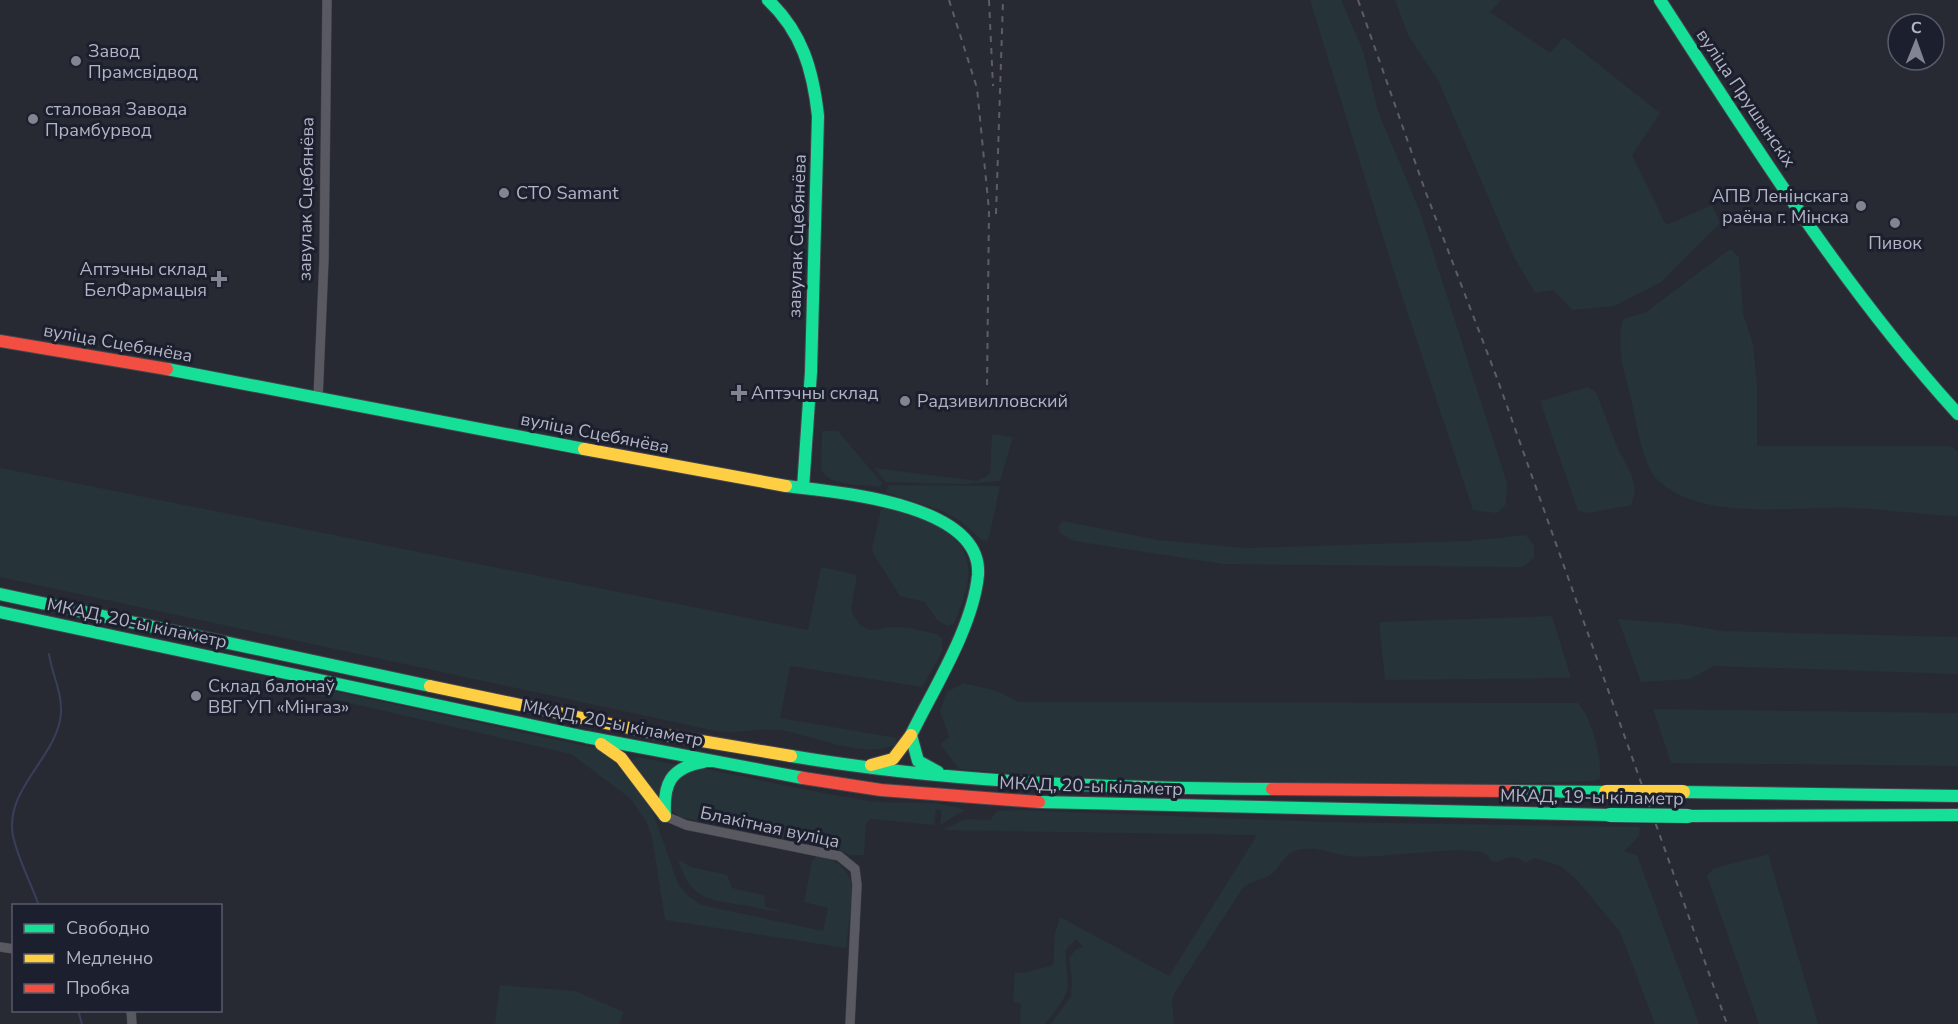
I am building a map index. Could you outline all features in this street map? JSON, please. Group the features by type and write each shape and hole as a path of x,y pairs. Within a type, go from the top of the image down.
{"main road":[{"name":"завулак Сцебянёва","path":"768,0 792,28 809,59 815,78 818,116 811,372 803,488"},
{"name":"вуліца Прушынскіх","path":"1660,0 1735,116 1846,275 1937,391 1958,414"},
{"name":"вуліца Сцебянёва","path":"0,341 901,505 944,522 957,530 972,545 977,557 978,572 969,609 911,735 898,754 888,762 850,766"},
{"name":"МКАД, 20-ы кіламетр","path":"3,595 648,732 850,766 951,778 1108,788 1227,790"},
{"name":"МКАД, 20-ы кіламетр","path":"0,612 586,737 806,780 936,795 1026,802 1226,808"},
{"path":"911,735 912,750 918,761 951,778"},
{"path":"586,737 614,750 625,760 656,807 665,816"},
{"path":"665,816 664,792 670,779 683,766 710,761"},
{"name":"МКАД, 19-ы кіламетр","path":"1227,790 1958,796"},
{"name":"МКАД, 19-ы кіламетр","path":"1226,808 1688,816 1958,815"}],"street":[{"name":"завулак Сцебянёва","path":"318,399 324,255 327,0"},
{"name":"Блакітная вуліца","path":"665,816 686,825 839,856 855,869 857,885 850,1024"}],"shaded area":[{"path":"1310,0 1341,0 1363,51 1378,111 1420,212 1507,483 1506,504 1497,513 1473,510 1392,266"},
{"path":"1395,0 1501,0 1490,12 1550,53 1564,37 1660,113 1632,155 1666,225 1712,205 1720,223 1661,282 1614,306 1573,310 1553,290 1535,293 1514,257 1438,80 1408,35"},
{"path":"1730,249 1739,257 1743,314 1753,344 1757,384 1757,446 1950,446 1958,452 1958,516 1849,508 1747,509 1720,506 1695,501 1673,491 1655,477 1640,442 1622,361 1620,341 1623,319 1646,312"},
{"path":"1588,387 1596,392 1617,447 1632,476 1635,492 1631,505 1589,513 1578,511 1540,401"},
{"path":"822,431 838,431 882,483 880,487 839,482 826,475 821,470"},
{"path":"992,434 1013,437 1000,481 963,484 886,482 874,468 977,481 990,474"},
{"path":"0,468 808,630 821,567 857,575 851,609 861,625 871,630 904,627 937,634 942,638 942,652 922,687 790,666 780,718 897,738 895,745 868,750 837,745 779,730 726,732 713,730 0,577"},
{"path":"889,485 1000,486 987,541 982,540 959,520 943,511 886,492"},
{"path":"887,506 930,522 955,539 963,550 968,564 968,580 954,624 947,626 937,620 925,602 900,596 874,555 872,548 881,510"},
{"path":"1063,521 1158,540 1246,548 1468,541 1526,535 1534,546 1534,558 1523,567 1223,564 1074,541 1060,533 1058,526"},
{"path":"1552,616 1571,678 1385,680 1379,622"},
{"path":"1618,619 1681,624 1724,631 1958,637 1958,674 1714,666 1690,679 1641,682"},
{"path":"268,677 604,750 651,807 678,884 688,896 702,905 823,931 828,908 804,902 812,861 818,855 840,865 848,874 853,886 846,948 665,920 652,837 646,822 631,799 571,754 263,683"},
{"path":"963,683 997,691 1019,702 1578,703 1588,719 1595,739 1600,778 1594,781 1465,785 1122,781 959,769 940,744 949,737 940,711 947,692"},
{"path":"1653,709 1958,713 1958,766 1671,763"},
{"path":"638,757 678,765 659,805 632,760"},
{"path":"693,766 870,801 941,804 965,810 940,825 942,810 936,809 934,825 870,819 866,824 864,855 850,855 835,848 679,817 672,810 671,784"},
{"path":"997,811 1326,822 1640,827 1639,836 1624,851 1637,855 1699,1024 1655,1024 1620,932 1576,879 1560,866 1535,858 1525,863 1515,857 1495,862 1486,854 1476,851 1460,850 1362,857 1302,849 1285,857 1273,873 1249,883 1242,889 1175,992 1172,1000 1174,1024 1051,1024 1071,996 1072,979 1069,959 1075,950 1083,947 1076,939 1065,950 1068,988 1063,1000 1045,1024 1020,1024 1021,1003 1013,1002 1015,972 1023,973 1053,965 1055,933 1060,917 1169,976 1257,835 943,830 965,819 990,820"},
{"path":"1769,854 1818,1024 1759,1024 1707,876 1714,868"},
{"path":"678,859 691,867 727,875 732,888 764,895 765,907 781,910 723,902 703,896 689,883"},
{"path":"500,985 575,991 624,1012 619,1024 495,1024"}],"waterway":[{"path":"38,904 15,845 12,819 23,788 58,729 61,705 49,654"},
{"path":"79,1012 82,1024"}],"railway":[{"path":"949,0 977,88 989,210 987,388"},
{"path":"989,0 993,86"},
{"path":"996,214 1003,0"},
{"path":"1358,0 1426,193 1497,378 1727,1024"}],"traffic: fast":[{"path":"768,0 789,25 804,53 813,83 818,116 811,372 803,488"},
{"path":"1660,0 1838,266 1876,317 1958,414"},
{"path":"167,369 584,449"},
{"path":"786,486 837,492 902,506 932,517 957,532 973,551 978,575 969,615 951,657 911,735"},
{"path":"0,594 430,686"},
{"path":"0,612 586,737 803,778"},
{"path":"911,735 918,761 938,772"},
{"path":"791,756 970,778 1091,785 1272,789"},
{"path":"665,816 665,795 671,779 683,768 703,762"},
{"path":"1508,791 1606,792"},
{"path":"1683,792 1958,796"},
{"path":"1039,802 1610,815"},
{"path":"1610,815 1688,816"},
{"path":"1688,816 1958,815"}],"traffic: slow":[{"path":"584,449 786,486"},
{"path":"430,686 648,732 791,756"},
{"path":"871,765 893,759 911,735"},
{"path":"601,744 621,758 665,816"},
{"path":"1606,792 1683,792"}],"traffic: jam":[{"path":"0,341 167,369"},
{"path":"803,778 881,790 1039,802"},
{"path":"1272,789 1508,791"}],"place":[{"name":"Завод Прамсвідвод","path":"76,61"},
{"name":"сталовая Завода Прамбурвод","path":"33,119"},
{"name":"СТО Samant","path":"504,193"},
{"name":"АПВ Ленінскага раёна г. Мінска","path":"1861,206"},
{"name":"Пивок","path":"1895,223"},
{"name":"Аптэчны склад БелФармацыя","path":"219,279"},
{"name":"Аптэчны склад","path":"739,393"},
{"name":"Радзивилловский","path":"905,401"},
{"name":"Склад балонаў ВВГ УП «Мінгаз»","path":"196,696"}]}
